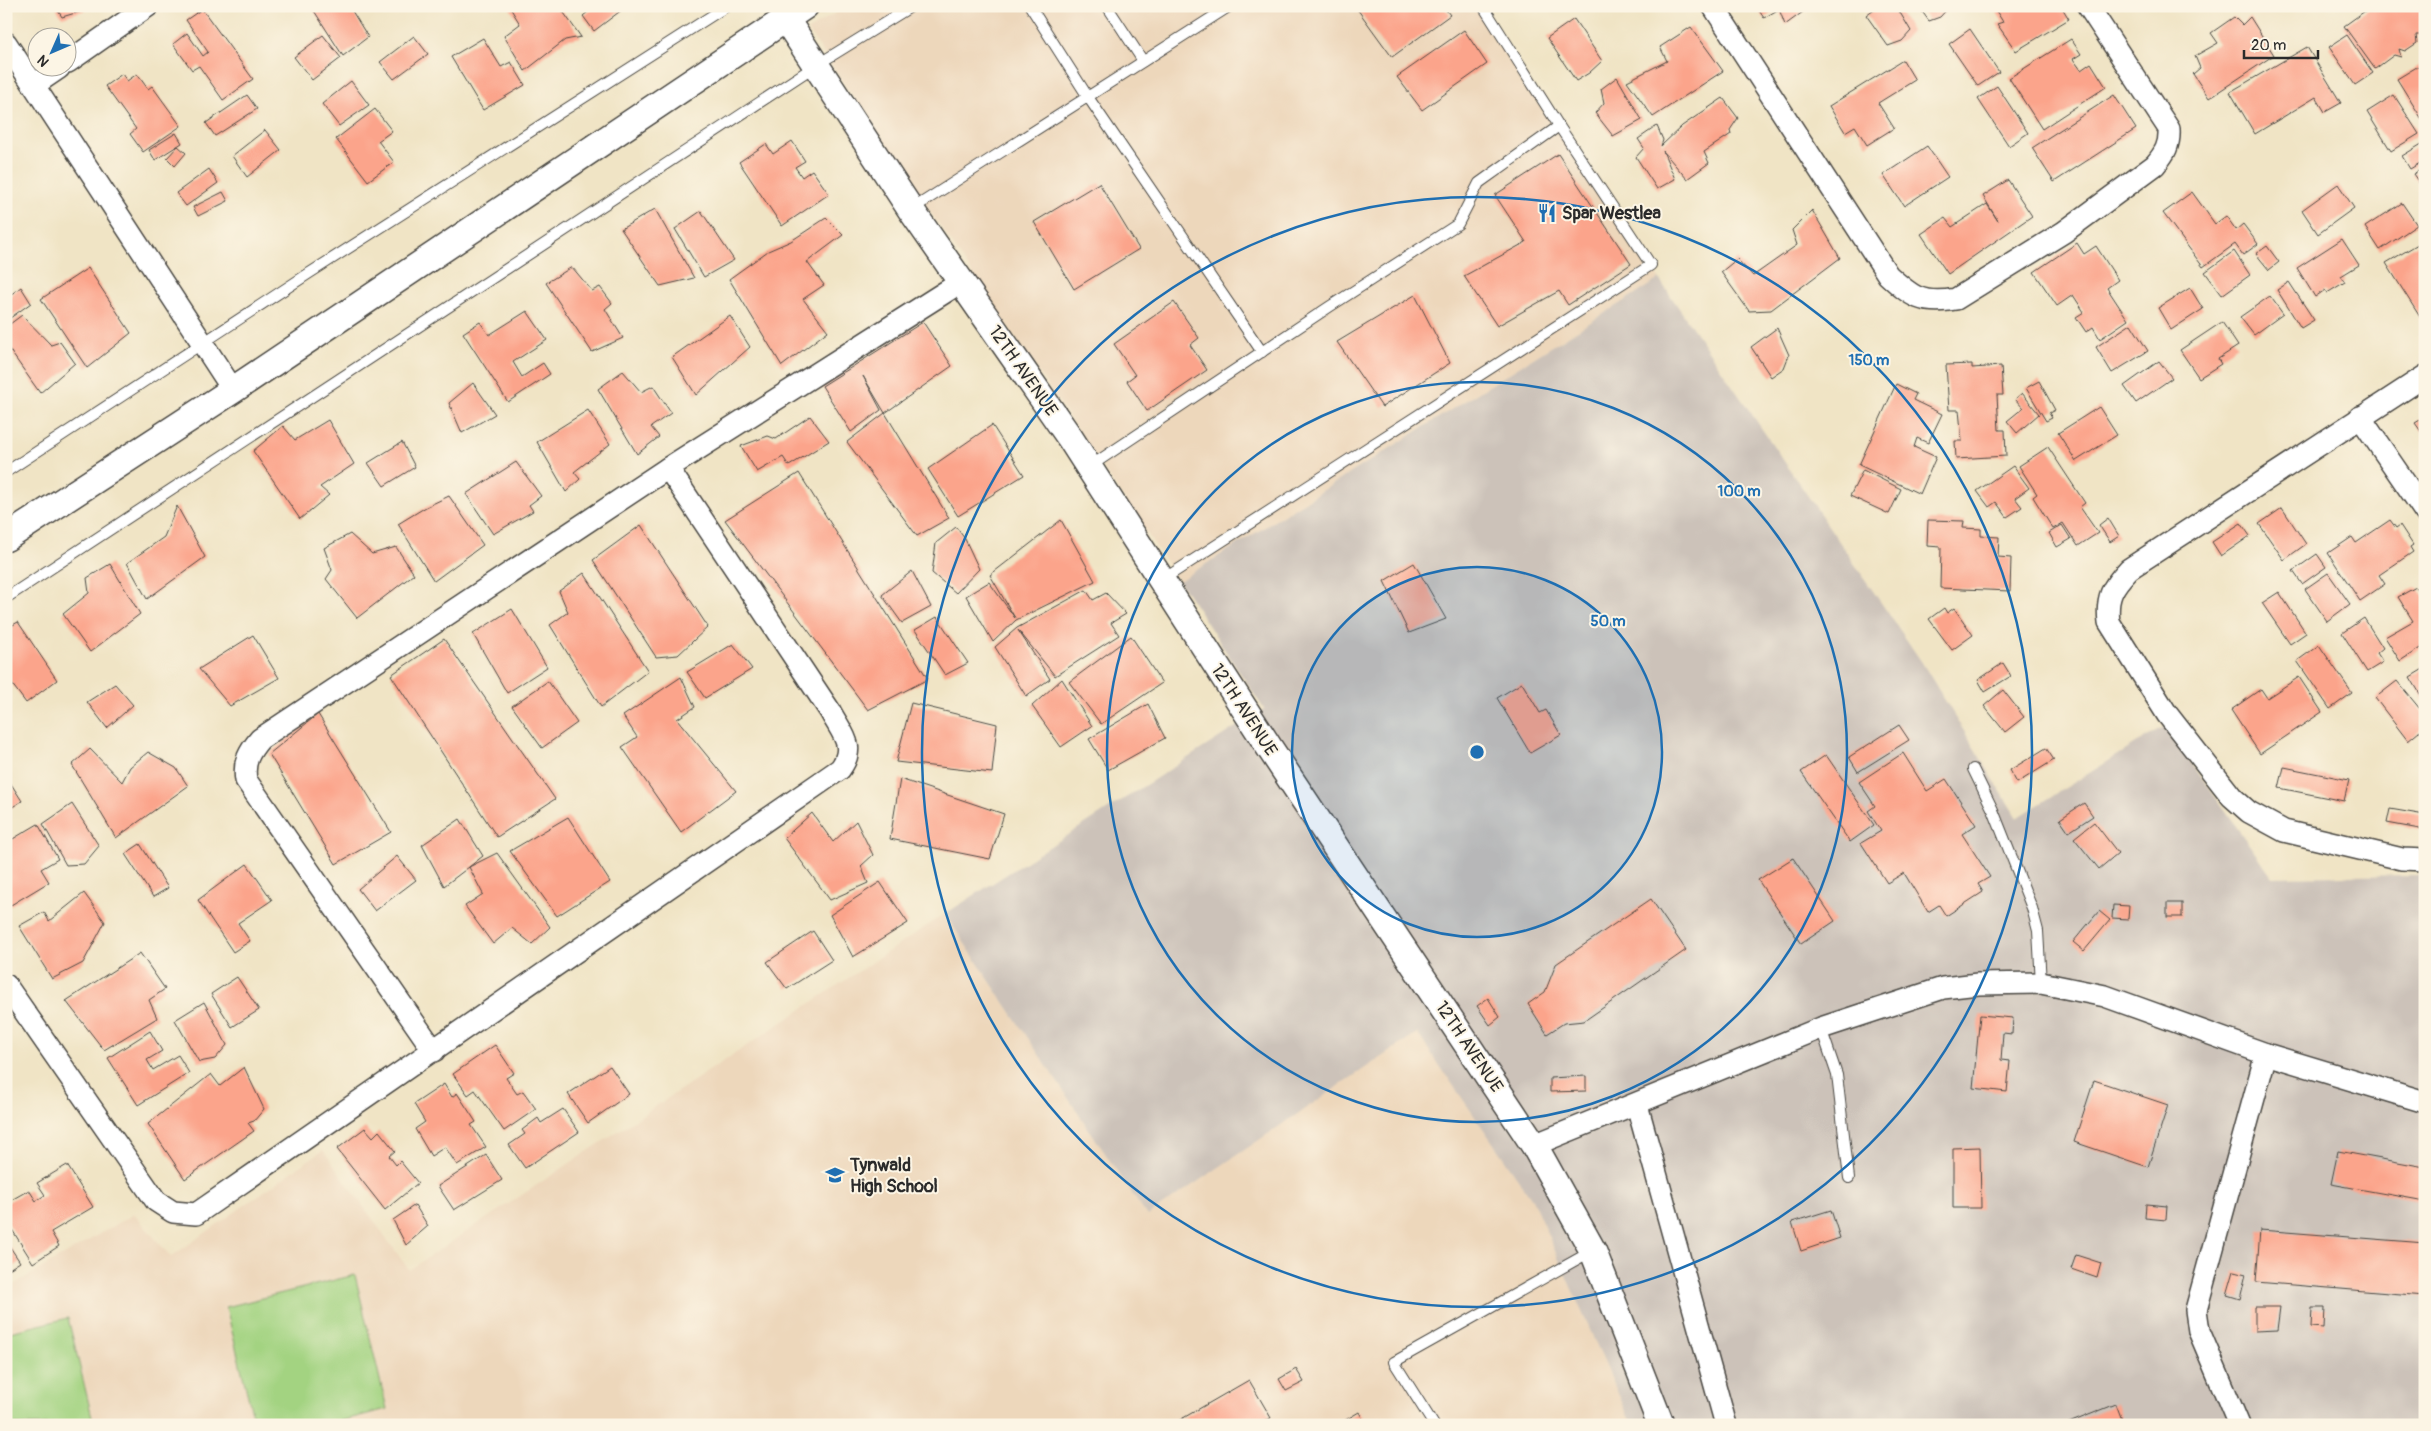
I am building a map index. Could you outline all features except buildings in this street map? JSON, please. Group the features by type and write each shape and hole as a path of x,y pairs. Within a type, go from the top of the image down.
{"street":[{"path":"78,55 148,6"},
{"path":"1713,6 1888,275 1908,294 1923,301 1940,302 1956,299 2064,232 2155,165 2165,153 2170,142 2169,129 2088,6"},
{"path":"6,538 234,390 795,12"},
{"name":"12TH AVENUE","path":"795,12 815,66 911,210 1088,467 1268,747 1534,1145 1592,1251 1661,1425"},
{"path":"6,43 234,390"},
{"path":"34,85 44,78"},
{"path":"434,1051 246,780 244,769 246,758 260,739 668,468 961,282"},
{"path":"2425,376 2129,569 2115,584 2107,605 2109,622 2167,714 2232,797 2249,812 2284,831 2402,859 2425,860"},
{"path":"2360,417 2425,512"},
{"path":"6,985 156,1201 173,1212 196,1214 840,769 847,760 849,747 830,711 668,468"},
{"path":"1534,1145 1821,1028 1943,988 1978,984 2040,983 2105,996 2266,1054 2425,1102"},
{"path":"2240,1425 2199,1331 2196,1310 2197,1299 2266,1054"},
{"path":"1636,1105 1726,1425"}],"lane":[{"path":"6,472 308,274 727,6"},
{"path":"6,598 815,66 912,6"},
{"path":"1030,6 1088,97 1262,352"},
{"path":"1107,6 1143,61"},
{"path":"911,210 1230,6"},
{"path":"1161,581 1652,264 1559,126 1483,6"},
{"path":"1088,467 1458,224 1479,183 1559,126"},
{"path":"1974,769 1993,810 2032,908 2038,931 2040,983"},
{"path":"1821,1028 1837,1075 1848,1178"},
{"path":"1434,1425 1394,1362 1592,1251"}],"shaded area":[{"path":"847,6 1478,6 1659,279 1179,581 808,30"},
{"path":"1659,279 1921,661 2017,818 2165,726 2272,877 2425,875 2425,1425 1632,1425 1532,1199 1417,1033 1147,1216 945,914 1264,709 1179,581"},
{"name":"Tynwald High School","path":"945,914 1147,1216 1417,1032 1532,1199 1632,1425 6,1425 6,1289 134,1214 171,1257 323,1150 409,1270"}],"green space":[{"path":"355,1275 387,1409 325,1425 255,1425 226,1307"},
{"path":"68,1318 94,1425 6,1425 6,1333"}],"place":[{"name":"Spar Westlea","path":"1547,213"},
{"name":"Tynwald High School","path":"835,1175"}]}
